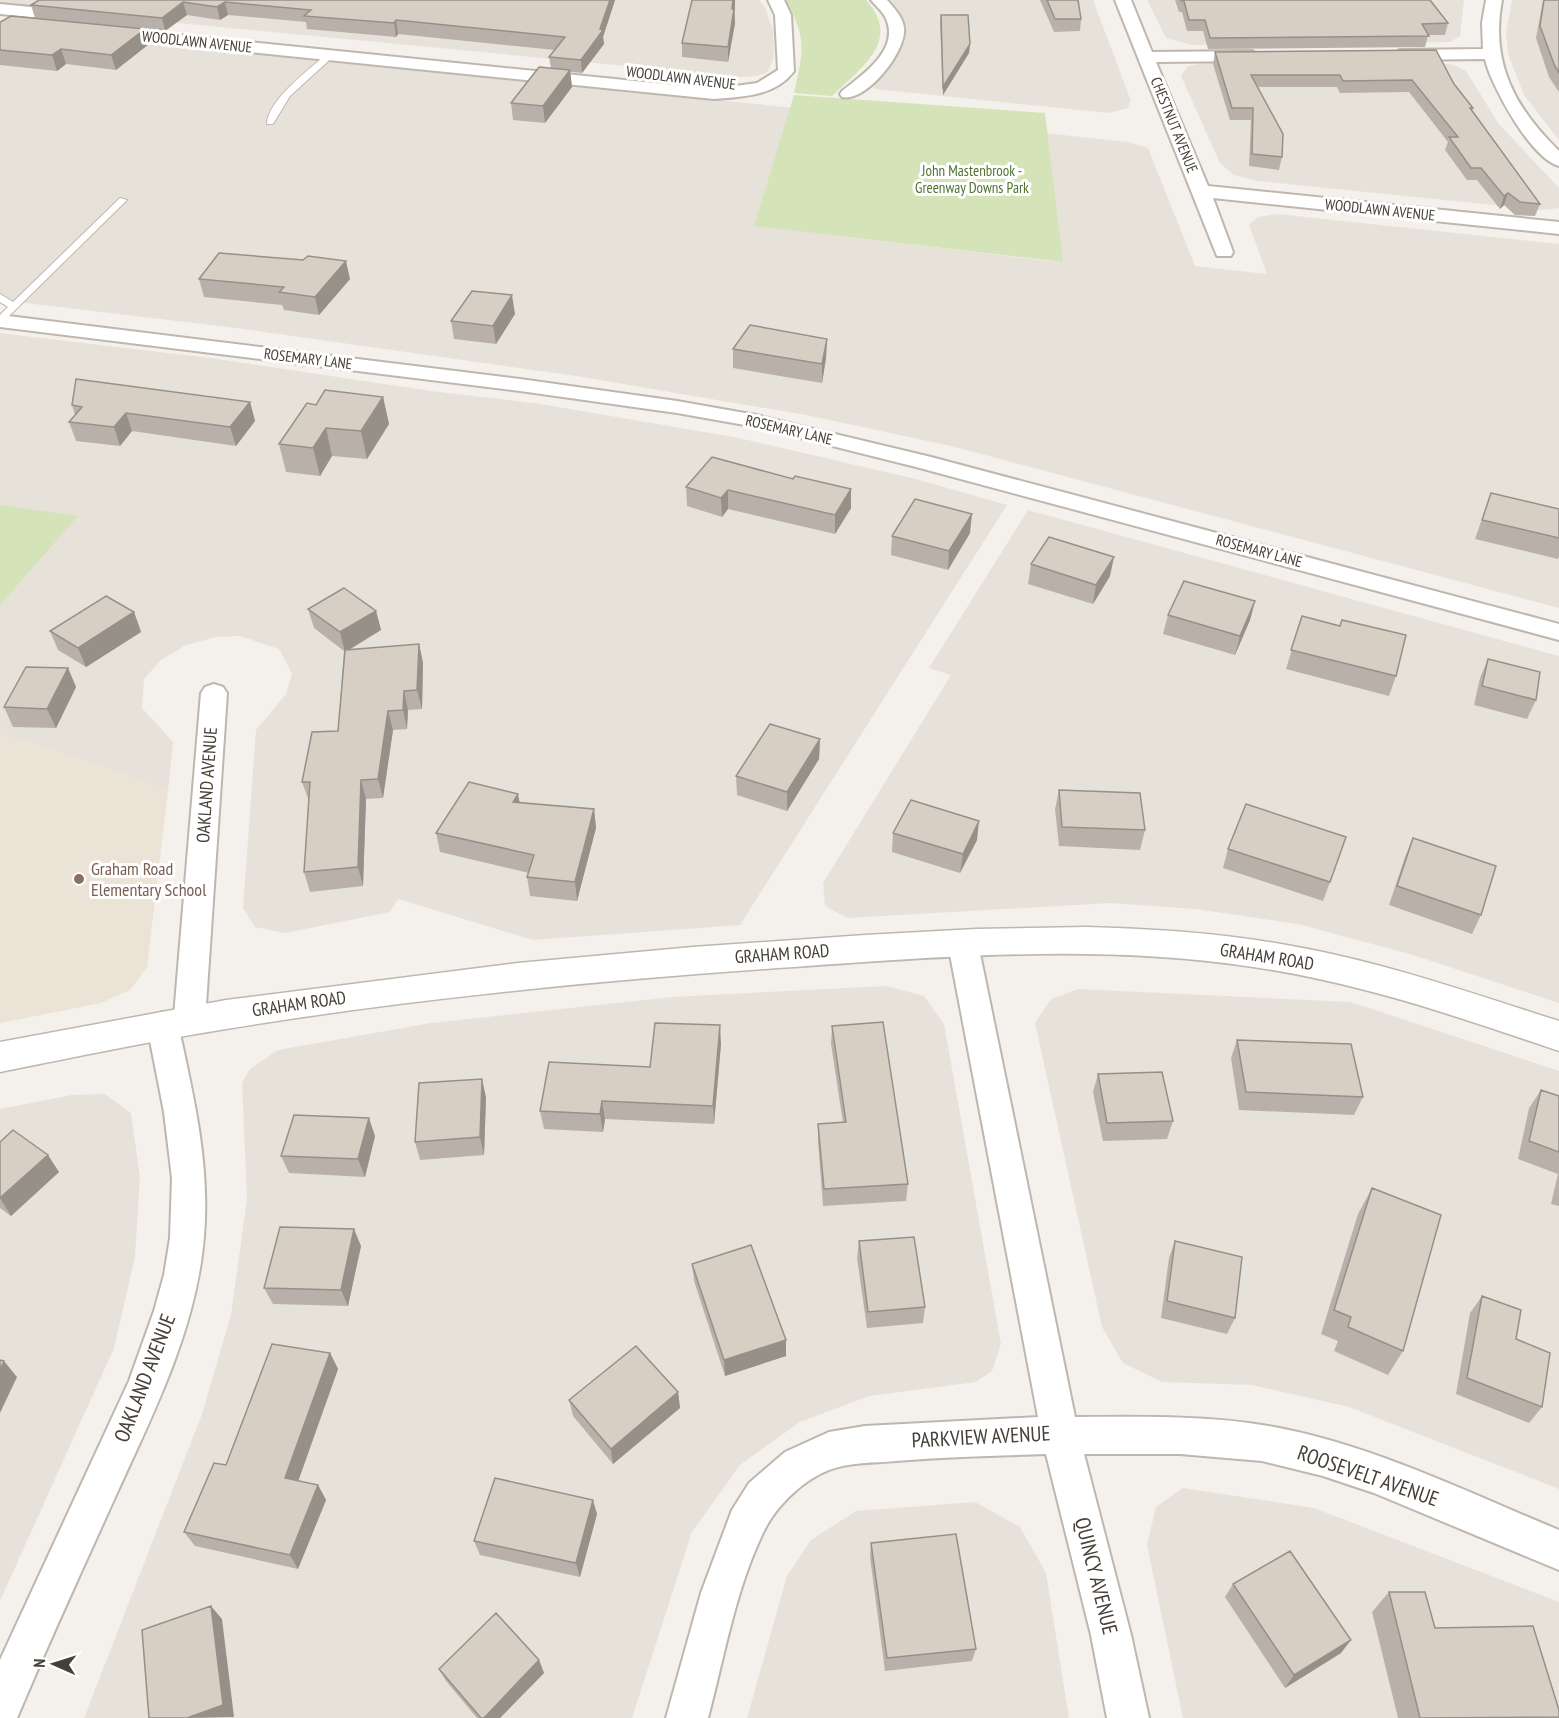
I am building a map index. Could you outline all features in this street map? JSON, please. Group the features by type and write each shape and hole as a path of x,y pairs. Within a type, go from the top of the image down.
{"street":[{"path":"752,88 782,78 786,71 783,15 776,0"},
{"path":"848,94 878,72 893,50 897,32 895,19 879,0"},
{"name":"CHESTNUT AVENUE","path":"1123,0 1202,191 1224,252"},
{"path":"1494,0 1489,14 1488,35 1498,77 1510,102 1529,128 1559,161"},
{"name":"WOODLAWN AVENUE","path":"0,9 93,25 261,48 714,94 752,88"},
{"name":"WOODLAWN AVENUE","path":"0,22 274,36 717,80 752,88"},
{"path":"261,48 274,36"},
{"path":"1384,55 1491,54"},
{"path":"1146,57 1265,56"},
{"name":"WOODLAWN AVENUE","path":"1202,191 1559,228"},
{"name":"ROSEMARY LANE","path":"4,316 677,407 756,422 923,462 1559,632"},
{"name":"OAKLAND AVENUE","path":"0,1708 144,1392 171,1317 184,1252 189,1202 176,1023 214,693"},
{"name":"GRAHAM ROAD","path":"0,1057 176,1023 456,983 637,964 1048,940 1133,941 1253,953 1331,968 1431,994 1559,1036"},
{"name":"PARKVIEW AVENUE","path":"687,1718 721,1593 746,1524 763,1497 798,1465 829,1451 865,1445 945,1438 1060,1435 963,944"},
{"name":"ROOSEVELT AVENUE","path":"1060,1435 1180,1436 1262,1443 1323,1457 1375,1474 1559,1550"},
{"name":"QUINCY AVENUE","path":"1060,1435 1111,1635 1128,1718"}],"lane":[{"path":"270,122 273,112 288,95 331,55"},
{"path":"4,316 123,200"},
{"path":"0,297 4,316"}],"shaded area":[{"path":"0,0 759,0 765,8 773,30 774,57 768,72 741,77 0,6"},
{"path":"886,0 1093,0 1131,101 1128,108 1109,113 875,89 870,81 899,44"},
{"path":"1147,0 1464,0 1460,36 1450,42 1192,45 1166,38"},
{"path":"1512,0 1559,0 1559,140 1524,95 1508,54 1506,33"},
{"path":"0,28 825,111 763,227 1059,262 1025,131 1128,142 1148,148 1195,266 1267,274 1249,225 1258,217 1277,214 1559,244 1559,608 951,446 806,415 576,376 236,328 0,300"},
{"path":"1435,62 1454,65 1466,71 1499,124 1559,188 1559,208 1542,210 1257,181 1234,175 1220,163 1181,76 1188,66 1205,63"},
{"path":"0,333 210,358 431,391 541,404 739,438 916,479 1007,505 740,925 533,940 398,899 390,912 285,933 255,927 243,908 256,730 286,694 292,674 279,649 240,636 216,637 186,645 161,660 144,679 142,708 173,742 168,791 86,761 0,734"},
{"path":"1028,510 1559,656 1559,1003 1413,955 1298,924 1196,909 1111,903 847,918 825,906 823,883 951,675 929,668"},
{"name":"Graham Road Elementary School","path":"0,734 86,761 168,791 147,967 130,990 101,1003 0,1023"},
{"path":"886,986 924,996 944,1024 1001,1344 992,1371 976,1382 869,1396 800,1422 740,1465 692,1532 632,1718 84,1718 202,1414 231,1315 247,1199 242,1083 250,1069 278,1050 431,1023 672,997"},
{"path":"1078,989 1351,1002 1559,1071 1559,1489 1349,1407 1252,1385 1162,1382 1123,1363 1102,1327 1035,1023 1051,999"},
{"path":"105,1094 131,1113 140,1177 135,1257 114,1348 0,1601 0,1109 72,1095"},
{"path":"1183,1488 1314,1508 1559,1602 1559,1718 1183,1718 1147,1545 1156,1507"},
{"path":"975,1502 1020,1527 1046,1573 1069,1718 747,1718 787,1576 811,1540 856,1511"}],"green space":[{"path":"785,0 866,0 876,15 880,28 879,41 873,53 865,64 832,96 794,93 802,45 797,25"},
{"name":"John Mastenbrook - Greenway Downs Park","path":"794,95 1045,113 1063,262 754,226"},
{"path":"0,505 78,516 0,605"}],"building":[{"path":"39,0 610,0 600,29 603,30 581,60 549,57 565,37 396,20 394,23 304,16 311,10 225,2 217,7 183,2 162,18 31,5"},
{"path":"692,0 733,0 732,9 734,9 728,47 682,43"},
{"path":"1047,0 1078,0 1081,19 1055,19"},
{"path":"1180,0 1430,0 1448,23 1422,24 1429,36 1210,38 1205,20 1189,20 1184,1"},
{"path":"1544,0 1559,0 1559,73 1540,26"},
{"path":"941,15 968,15 970,44 943,87"},
{"path":"11,16 145,29 111,55 61,49 52,55 0,50 0,22"},
{"path":"1436,50 1454,84 1473,108 1470,108 1540,204 1520,202 1508,193 1504,196 1481,168 1471,168 1449,137 1458,137 1412,80 1343,81 1340,75 1251,75 1283,134 1282,157 1252,154 1253,108 1232,108 1215,52"},
{"path":"539,67 570,70 543,106 511,103"},
{"path":"219,253 303,260 308,256 346,261 315,297 279,292 284,287 199,279"},
{"path":"472,291 512,295 493,326 451,321"},
{"path":"750,325 827,339 822,364 733,349"},
{"path":"76,379 250,402 230,427 126,413 114,427 69,422 82,407 72,405"},
{"path":"325,390 383,397 361,431 326,428 313,448 279,444 307,403 316,405"},
{"path":"712,457 793,479 795,476 851,489 835,515 728,490 721,498 686,487"},
{"path":"1491,493 1559,509 1559,538 1482,520"},
{"path":"915,499 972,514 949,551 892,536"},
{"path":"1049,537 1114,557 1096,585 1031,564"},
{"path":"1184,581 1255,601 1240,636 1168,615"},
{"path":"344,588 376,611 340,632 308,609"},
{"path":"106,596 134,612 78,648 50,631"},
{"path":"1302,616 1340,626 1342,620 1406,635 1396,676 1291,650"},
{"path":"419,644 417,690 404,691 403,710 388,711 378,779 361,780 358,867 304,872 310,782 302,782 312,732 338,731 345,650"},
{"path":"1488,659 1540,672 1536,700 1482,686"},
{"path":"26,667 68,668 47,709 4,707"},
{"path":"770,724 820,739 787,792 736,776"},
{"path":"469,782 518,794 513,802 594,809 575,882 527,877 534,855 436,833"},
{"path":"1059,790 1140,793 1145,830 1062,827"},
{"path":"911,800 979,821 963,854 893,833"},
{"path":"1246,804 1346,837 1330,882 1228,849"},
{"path":"1413,838 1496,866 1481,915 1397,886"},
{"path":"883,1022 908,1184 824,1189 818,1124 846,1122 832,1026"},
{"path":"655,1023 720,1025 713,1106 602,1101 600,1114 540,1111 549,1062 650,1067"},
{"path":"1237,1040 1351,1044 1363,1097 1246,1092"},
{"path":"1162,1072 1173,1121 1107,1123 1098,1074"},
{"path":"482,1079 480,1137 415,1142 419,1083"},
{"path":"1541,1090 1559,1096 1559,1152 1529,1141"},
{"path":"294,1115 369,1118 358,1159 281,1156"},
{"path":"13,1130 48,1155 0,1198 0,1142"},
{"path":"1372,1188 1441,1215 1403,1351 1348,1327 1351,1317 1334,1310"},
{"path":"280,1227 354,1229 341,1290 264,1288"},
{"path":"914,1237 925,1307 868,1312 859,1241"},
{"path":"1175,1241 1242,1257 1235,1318 1167,1301"},
{"path":"751,1245 786,1340 724,1360 692,1264"},
{"path":"1482,1296 1521,1310 1516,1339 1550,1353 1542,1407 1467,1378"},
{"path":"272,1344 330,1353 285,1478 318,1485 290,1555 184,1532 214,1463 226,1465"},
{"path":"636,1346 678,1392 611,1449 569,1400"},
{"path":"495,1478 593,1500 576,1563 474,1541"},
{"path":"956,1534 976,1649 887,1658 871,1543"},
{"path":"1290,1551 1351,1640 1294,1675 1233,1584"},
{"path":"1389,1592 1425,1592 1435,1628 1533,1626 1559,1710 1559,1717 1420,1718"},
{"path":"211,1606 223,1705 187,1718 149,1718 142,1630"},
{"path":"496,1613 539,1660 484,1718 481,1718 439,1669"}],"place":[{"name":"Graham Road Elementary School","path":"79,879"}]}
